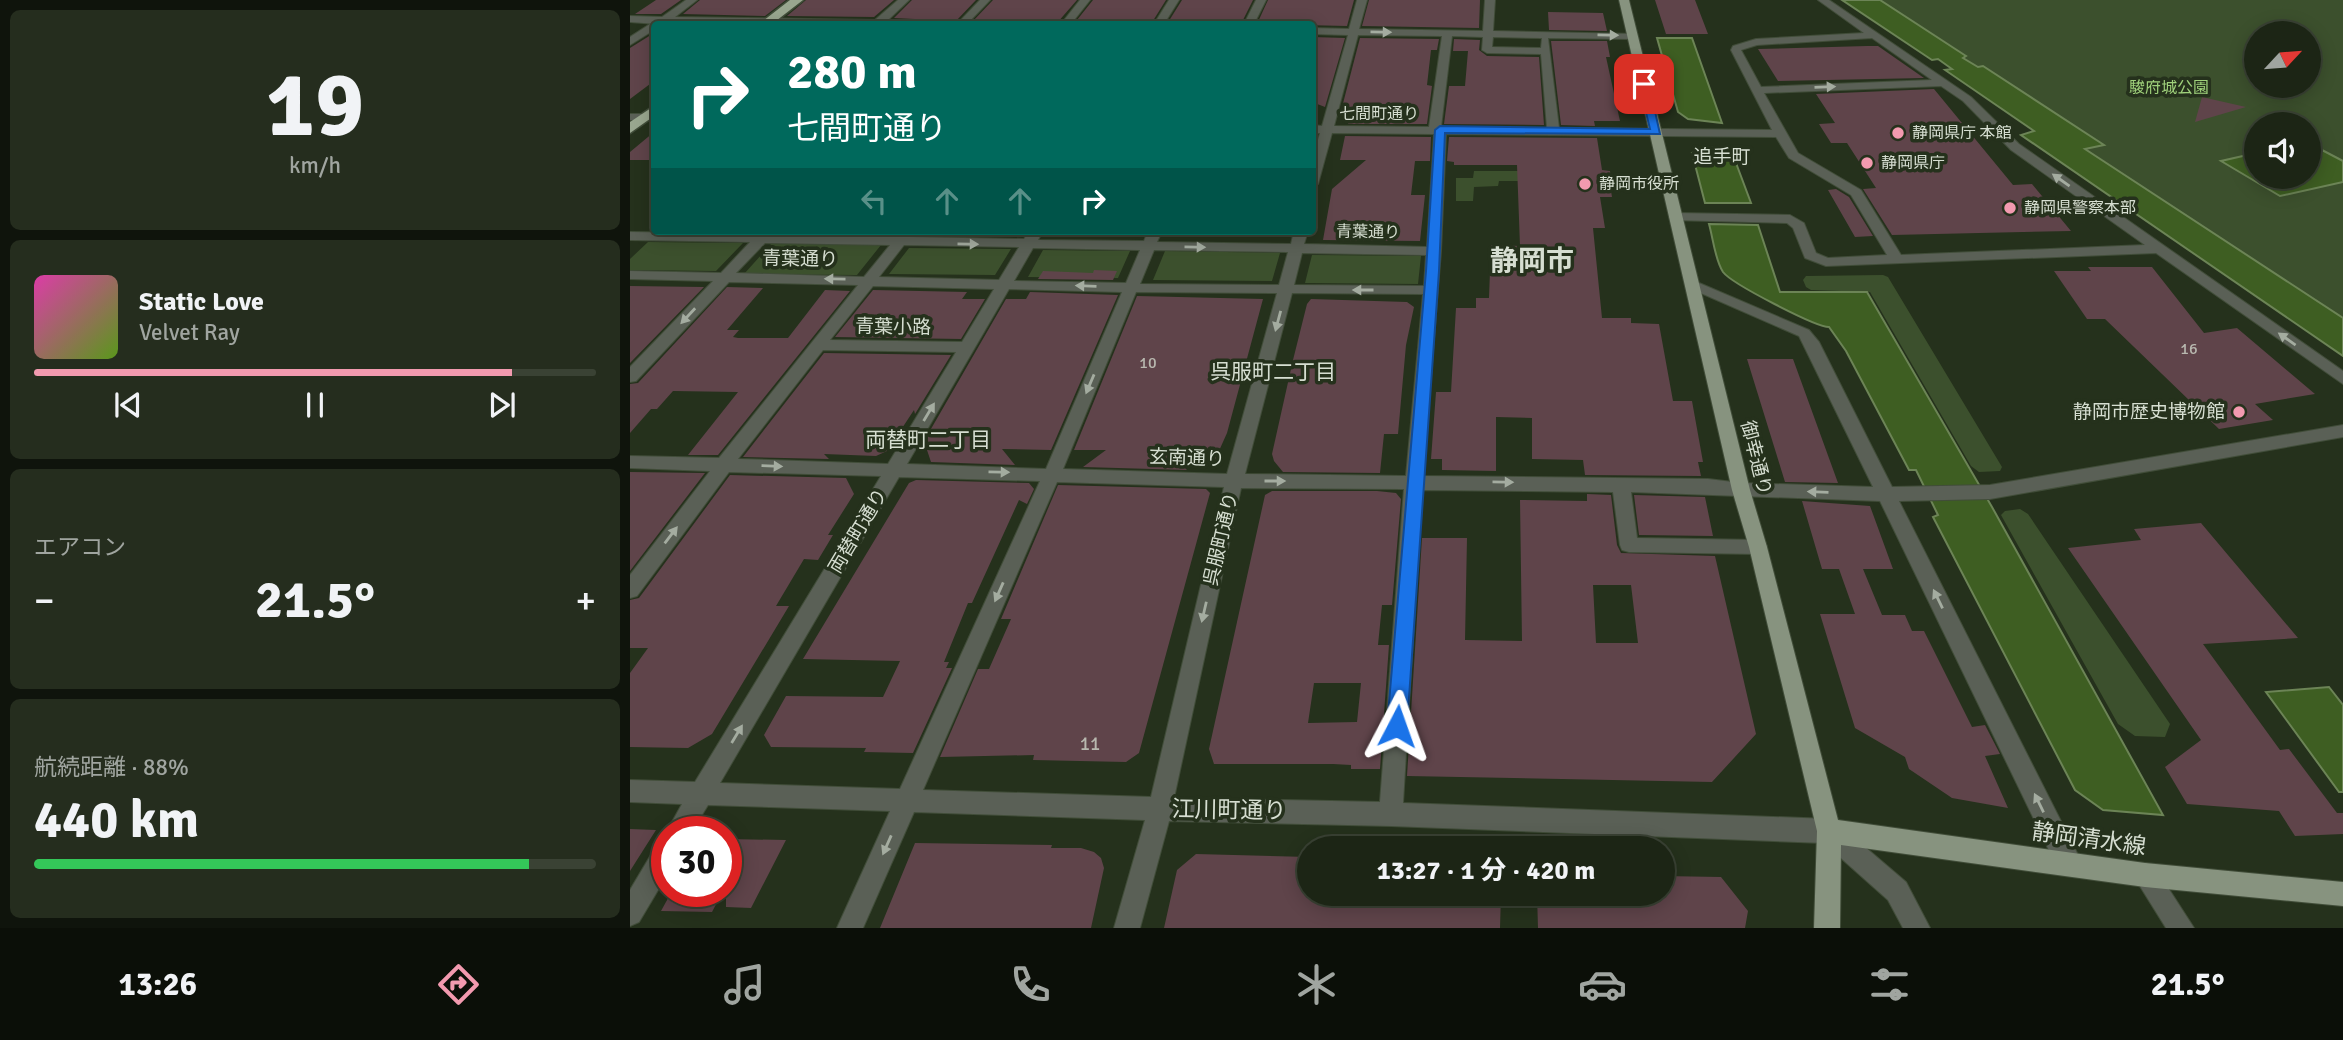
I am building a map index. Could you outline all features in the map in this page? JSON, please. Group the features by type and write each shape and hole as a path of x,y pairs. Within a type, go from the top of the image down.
{"highway":[{"path":"769,21 797,0"},
{"path":"630,129 651,115"}],"main road":[{"name":"御幸通り","path":"1624,0 1741,490 1758,547 1829,831 1827,928"},
{"name":"静岡清水線","path":"1829,831 2144,874 2343,894"}],"street":[{"path":"661,21 692,0"},
{"path":"880,21 904,0"},
{"path":"965,21 985,0"},
{"path":"1068,21 1085,0"},
{"path":"1161,21 1174,0"},
{"path":"1250,21 1261,0"},
{"path":"1316,153 1319,129 1362,0"},
{"path":"1490,0 1487,50 1546,51"},
{"path":"1823,0 1967,99 2015,147 2343,379"},
{"path":"630,19 651,22"},
{"path":"630,42 651,28"},
{"path":"1316,31 1632,36"},
{"path":"1391,814 1414,481 1434,251 1438,130 1447,33"},
{"path":"1545,34 1553,131"},
{"path":"1874,35 1756,42 1740,46 1736,50 1793,155 1856,193 1897,260"},
{"path":"1756,90 1945,83"},
{"path":"630,117 651,115"},
{"name":"七間町通り","path":"1319,129 1780,134"},
{"path":"1676,217 1782,218 1796,223 1810,255 1820,261 2158,248"},
{"path":"634,239 651,225"},
{"path":"630,377 764,235"},
{"name":"青葉通り","path":"634,239 764,235 1299,240 1434,251"},
{"path":"630,590 724,465 904,237"},
{"name":"両替町通り","path":"688,816 1032,238"},
{"path":"850,928 1052,474 1152,239"},
{"name":"呉服町通り","path":"1127,928 1160,809 1234,481 1299,240"},
{"name":"青葉通り","path":"630,275 1131,288 1431,290"},
{"path":"1692,284 1792,327 1808,337 2069,864"},
{"name":"青葉小路","path":"819,345 967,347"},
{"name":"玄南通り","path":"630,462 1234,481 1621,484 1887,494 1990,492 2343,431"},
{"path":"1621,484 1629,545 1758,547"},
{"name":"江川町通り","path":"630,791 1391,814 1829,831"},
{"path":"1829,831 1897,891 1917,928"},
{"path":"2144,874 2181,928"},
{"path":"630,913 651,878"}],"green space":[{"name":"駿府城公園","path":"1880,0 2343,0 2343,318 2084,149 2103,144 1983,67 1978,67 1962,57 1966,55"},
{"path":"1474,171 1532,171 1533,181 1499,181 1498,186 1474,187 1473,201 1456,201 1456,178 1473,178"},
{"path":"648,242 743,243 716,271 630,270 630,259"},
{"path":"772,243 881,245 857,275 744,274"},
{"path":"909,248 1011,249 995,275 889,274"},
{"path":"1043,250 1130,251 1118,278 1028,277"},
{"path":"1165,251 1280,253 1272,281 1153,280"},
{"path":"1312,255 1421,256 1418,284 1305,283"},
{"path":"1806,276 1888,277 2002,467 2000,471 1979,472 1971,466 1870,292 1811,290 1803,280"},
{"path":"2020,509 2028,514 2170,724 2165,737 2135,736 2118,724 2001,515 2005,511"}],"shaded area":[{"path":"1842,0 1880,0 1966,56 1963,58 1978,67 1983,66 2104,145 2085,149 2343,318 2343,356 2021,135 2034,131 1945,70 1952,69 1938,59 1932,60"},
{"path":"1657,38 1692,38 1722,123 1688,119 1678,112"},
{"path":"1710,147 1730,147 1751,203 1705,203 1692,153"},
{"path":"2321,150 2343,161 2343,182 2321,187"},
{"path":"2244,156 2244,175 2221,161"},
{"path":"2268,189 2312,189 2280,196"},
{"path":"1709,224 1758,225 1780,292 1867,292 1992,507 2163,815 2103,810 2075,790 1933,517 1938,515 1916,470 1909,470 1846,351 1829,327 1774,304 1723,272"},
{"path":"2329,687 2343,705 2343,792 2339,792 2266,692"}],"building":[{"path":"656,0 681,0 661,14 635,14"},
{"path":"700,0 786,0 765,16 683,14"},
{"path":"806,0 894,0 874,17 787,16"},
{"path":"912,0 976,0 956,21 894,18"},
{"path":"993,0 1077,0 1059,21 974,20"},
{"path":"1093,0 1166,0 1153,21 1077,20"},
{"path":"1182,0 1253,0 1242,21 1169,21"},
{"path":"1268,0 1354,0 1347,26 1316,25 1316,21 1258,21"},
{"path":"1369,0 1480,0 1479,28 1362,26"},
{"path":"1655,0 1695,0 1708,34 1666,34"},
{"path":"1548,12 1603,13 1607,31 1549,30"},
{"path":"651,35 651,83 630,99 630,48"},
{"path":"1316,37 1345,38 1325,107 1316,104"},
{"path":"1360,38 1439,39 1437,50 1431,50 1427,85 1432,86 1427,124 1348,124 1349,119 1340,115"},
{"path":"1454,39 1480,40 1479,50 1487,56 1539,57 1544,125 1444,124 1449,86 1465,86 1468,51 1453,51"},
{"path":"1551,41 1607,41 1610,57 1606,57 1620,121 1594,121 1595,126 1561,125"},
{"path":"1878,46 1924,78 1778,81 1758,49"},
{"path":"1934,89 2013,185 2032,184 2071,231 1892,235 1863,189 1876,188 1847,143 1831,143 1819,124 1835,123 1816,94"},
{"path":"2202,97 2246,107 2195,122"},
{"path":"651,134 651,160 630,160 630,152"},
{"path":"1345,136 1431,137 1430,161 1415,161 1411,195 1425,195 1420,241 1323,240 1332,189 1366,160 1340,160"},
{"path":"1449,137 1597,138 1602,170 1610,171 1613,191 1612,197 1600,197 1605,228 1593,228 1602,318 1631,318 1631,323 1659,324 1673,401 1692,401 1703,462 1698,462 1701,476 1585,475 1583,460 1532,459 1532,418 1496,417 1496,471 1442,470 1442,459 1431,459 1436,392 1451,392 1456,308 1476,308 1476,298 1489,298 1491,245 1520,246 1517,165 1454,165 1454,162 1447,161"},
{"path":"1836,189 1849,197 1873,236 1855,237 1828,190"},
{"path":"2088,267 2152,267 2204,333 2237,328 2315,394 2255,404 2273,420 2219,429 2105,319 2087,319 2054,271 2091,271"},
{"path":"1094,270 1117,271 1113,280 1038,279 1043,271 1093,273"},
{"path":"630,286 704,287 630,363"},
{"path":"727,287 763,288 727,330 739,330 733,337 738,338 788,338 825,290 850,291 718,455 688,455 738,392 673,391 657,409 651,409 630,433 630,384 638,383"},
{"path":"873,290 967,292 962,299 985,299 961,339 835,337"},
{"path":"1030,292 1118,295 1051,450 1002,449 1015,465 931,462 924,441 1006,299 1026,299"},
{"path":"1137,296 1263,299 1227,433 1214,462 1178,461 1187,470 1083,467 1106,450 1074,450"},
{"path":"1311,299 1407,302 1414,307 1406,345 1398,434 1384,434 1380,473 1283,472 1274,461 1272,454 1293,360 1307,304"},
{"path":"824,353 951,355 915,414 914,410 887,451 876,456 824,454 829,459 743,457"},
{"path":"1747,359 1793,359 1838,483 1785,482"},
{"path":"630,472 705,473 630,571"},
{"path":"730,475 846,478 854,494 828,535 833,535 818,560 804,559 776,606 789,606 712,734 688,748 630,747 630,673 648,648 630,648 630,600 639,598"},
{"path":"916,480 1029,483 1034,489 1027,504 1019,500 972,603 968,603 944,662 949,662 946,668 952,668 913,753 864,752 866,748 771,747 764,735 786,696 883,697 900,661 803,659 909,483"},
{"path":"1058,485 1206,489 1210,493 1139,753 1126,762 1033,760 1034,755 940,757 978,669 989,669 1011,619 1001,619"},
{"path":"1272,491 1377,491 1396,493 1401,499 1392,605 1382,605 1378,645 1389,645 1380,769 1351,769 1351,765 1333,764 1214,764 1209,749 1265,495","holes":["1314,683 1361,683 1357,722 1308,723"]},
{"path":"1587,494 1611,495 1617,545 1621,553 1715,556 1756,734 1712,782 1407,776 1422,538 1467,538 1465,640 1522,641 1520,500 1587,501","holes":["1593,585 1631,585 1638,643 1596,643"]},
{"path":"1634,495 1705,497 1713,536 1639,535"},
{"path":"1802,501 1870,506 1893,569 1863,569 1882,615 1905,615 1912,631 1924,631 1972,727 1985,725 2000,754 1985,756 2008,808 1952,798 1909,769 1905,757 1855,728 1820,614 1855,614 1839,569 1822,569"},
{"path":"2201,523 2298,638 2203,644 2280,750 2289,749 2337,813 2343,813 2343,834 2295,836 2279,811 2187,804 2165,767 2201,740 2068,548 2141,540 2134,529"},
{"path":"630,829 651,830 651,838 630,871"},
{"path":"742,839 786,840 751,908 726,907 742,907"},
{"path":"915,843 1052,845 1051,848 1081,848 1094,852 1101,858 1104,868 1091,928 880,928"},
{"path":"1196,854 1297,857 1297,906 1501,906 1500,928 1164,928 1177,870"},
{"path":"1675,876 1721,877 1748,911 1745,928 1538,928 1537,906 1675,906"},
{"path":"663,907 715,907 712,912 661,911"}],"place":[{"name":"静岡県庁 本館","path":"1898,133"},
{"name":"静岡県庁","path":"1867,163"},
{"name":"静岡市役所","path":"1585,184"},
{"name":"静岡県警察本部","path":"2010,208"},
{"name":"静岡市歴史博物館","path":"2239,412"}],"district":[{"name":"追手町","path":"1722,157"},
{"name":"静岡市","path":"1532,261"},
{"name":"呉服町二丁目","path":"1273,372"},
{"name":"両替町二丁目","path":"928,440"}],"route":[{"path":"1397,726 1414,481 1433,271 1440,130 1656,132 1644,84"}]}
